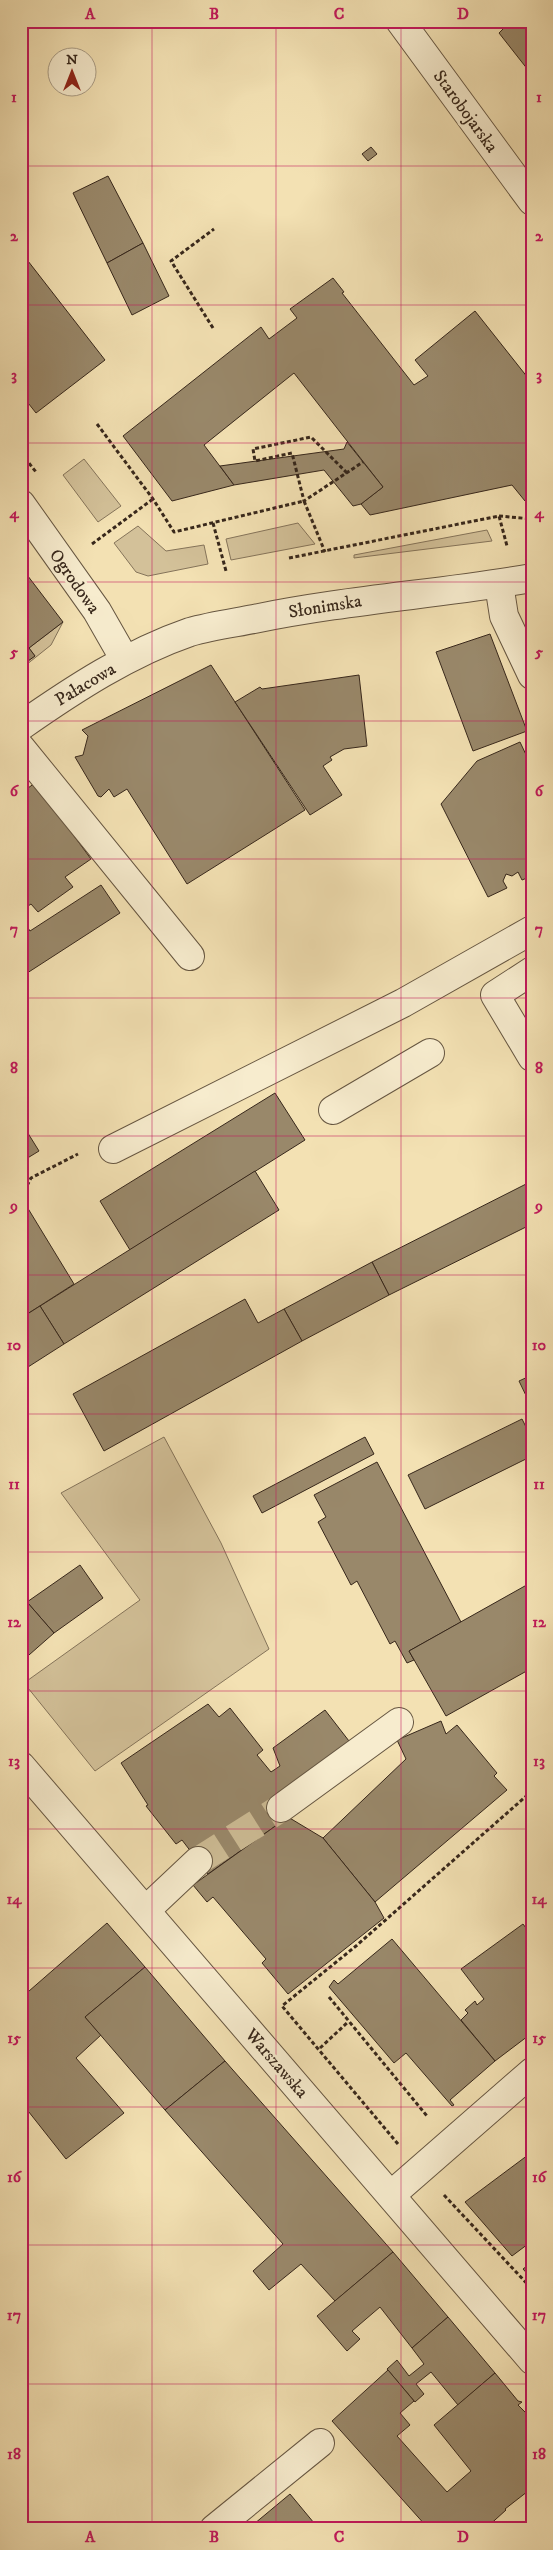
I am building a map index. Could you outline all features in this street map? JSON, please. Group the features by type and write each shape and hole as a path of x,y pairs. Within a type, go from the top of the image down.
{"street":[{"name":"Starobojarska","path":"400,21 532,201"},
{"name":"Ogrodowa","path":"21,504 97,611 125,660"},
{"name":"Słonimska","path":"125,660 191,632 282,613 532,578"},
{"path":"499,584 504,616 532,675"},
{"name":"Pałacowa","path":"21,726 67,694 125,660"},
{"path":"21,748 190,956"},
{"path":"113,1149 403,1004 532,930"},
{"path":"532,971 495,995 532,1057"},
{"path":"333,1110 430,1053"},
{"path":"281,1808 399,1722"},
{"name":"Warszawska","path":"21,1766 532,2360"},
{"path":"146,1910 198,1861"},
{"path":"391,2194 532,2072"},
{"path":"214,2529 320,2443"}],"path":[{"path":"213,328 171,261 214,229"},
{"path":"97,424 153,499 174,532 304,501 363,462"},
{"path":"324,552 304,501 292,453 256,461 253,449 311,437 347,472"},
{"path":"21,453 37,472"},
{"path":"92,545 153,499"},
{"path":"499,516 508,548"},
{"path":"289,558 499,516 532,519"},
{"path":"213,523 226,571"},
{"path":"21,1197 31,1178 77,1154 113,1149"},
{"path":"302,1990 356,1946 532,1791"},
{"path":"329,1997 406,2090"},
{"path":"320,2048 348,2022"}],"shaded area":[{"path":"84,459 121,506 98,522 63,475"},
{"path":"298,523 315,544 231,560 226,539"},
{"path":"138,526 166,551 204,545 208,564 148,576 136,572 114,543"},
{"path":"487,530 492,541 354,558 354,555"},
{"path":"63,622 51,645 21,669 21,666 35,656 29,648"},
{"path":"164,1437 221,1543 269,1649 95,1771 24,1683 140,1600 61,1493"}],"building":[{"path":"498,21 532,21 532,75 499,33 504,28"},
{"path":"371,147 377,154 368,161 362,154"},
{"path":"108,176 143,243 107,263 73,193"},
{"path":"143,243 169,296 132,315 107,263"},
{"path":"21,252 105,360 36,413 21,394"},
{"path":"333,278 344,292 342,293 414,385 428,376 415,360 475,311 532,383 532,496 525,501 512,485 370,515 361,504 383,487 294,373 204,445 234,485 172,501 123,436 261,327 269,339 297,318 290,309"},
{"path":"347,442 383,487 361,504 353,506 324,470 234,485 220,466 344,449"},
{"path":"21,567 63,622 29,648 35,656 21,666"},
{"path":"490,634 527,731 473,751 436,652"},
{"path":"211,665 305,810 187,884 127,789 114,797 109,789 101,797 98,796 75,757 83,755 88,736 82,730"},
{"path":"359,675 367,746 344,749 330,757 332,760 323,766 342,795 310,815 235,702 260,687 262,689"},
{"path":"520,742 529,761 532,760 532,876 522,880 518,872 512,876 506,874 503,881 507,888 488,897 441,804 477,761"},
{"path":"35,783 91,859 65,877 73,887 38,912 31,904 21,911 21,793"},
{"path":"101,885 120,913 21,977 21,932 28,928 30,931"},
{"path":"275,1093 305,1140 130,1250 100,1201"},
{"path":"21,1122 39,1151 21,1162"},
{"path":"255,1171 279,1210 64,1344 40,1306"},
{"path":"532,1181 532,1224 389,1295 372,1262"},
{"path":"21,1197 74,1284 21,1318"},
{"path":"372,1262 389,1295 302,1341 284,1309"},
{"path":"245,1299 258,1323 284,1309 302,1341 104,1451 73,1394"},
{"path":"40,1306 64,1344 28,1367 21,1356 21,1318"},
{"path":"532,1375 532,1408 519,1381"},
{"path":"532,1417 532,1432 526,1420"},
{"path":"522,1419 532,1439 532,1456 425,1509 408,1475"},
{"path":"365,1437 374,1454 262,1513 253,1496"},
{"path":"377,1462 461,1622 409,1651 414,1660 407,1663 395,1641 390,1644 357,1581 351,1585 318,1522 326,1517 314,1495"},
{"path":"80,1565 103,1598 54,1633 27,1602"},
{"path":"532,1582 532,1668 446,1716 409,1651"},
{"path":"27,1602 54,1633 21,1662 21,1607"},
{"path":"208,1704 219,1717 230,1708 263,1750 257,1755 271,1772 280,1766 273,1748 325,1710 349,1741 274,1800 288,1817 208,1874 182,1840 176,1844 146,1806 148,1805 121,1763"},
{"path":"441,1721 446,1734 457,1725 497,1773 494,1776 507,1790 375,1902 323,1838 406,1759 397,1740"},
{"path":"288,1817 323,1838 375,1902 384,1918 288,1994 262,1963 266,1959 213,1897 207,1902 193,1885"},
{"path":"107,1923 145,1967 85,2017 101,2035 76,2058 124,2113 66,2159 21,2102 21,1998"},
{"path":"523,1924 532,1936 532,2033 495,2061 461,2020 468,2013 465,2010 475,2001 477,2005 484,1999 461,1969"},
{"path":"392,1939 495,2061 450,2100 454,2105 452,2106 406,2053 394,2063 329,1987 334,1980 338,1984"},
{"path":"145,1967 225,2061 165,2110 85,2017"},
{"path":"225,2061 393,2252 335,2301 301,2264 269,2290 253,2271 283,2244 165,2110"},
{"path":"532,2152 532,2241 512,2256 465,2202"},
{"path":"393,2252 448,2317 412,2348 380,2307 352,2331 360,2339 347,2351 317,2316"},
{"path":"532,2262 532,2279 523,2269"},
{"path":"448,2317 495,2373 458,2405 431,2372 416,2384 424,2394 415,2402 387,2369 397,2360 409,2376 424,2364 412,2348"},
{"path":"388,2370 414,2401 400,2413 410,2425 397,2436 447,2492 471,2471 434,2425 495,2373 518,2401 522,2402 518,2405 532,2417 532,2488 505,2509 485,2529 426,2529 427,2527 332,2421"},
{"path":"290,2494 319,2529 248,2529"}],"tunnel":[{"path":"198,1861 281,1808"}]}
